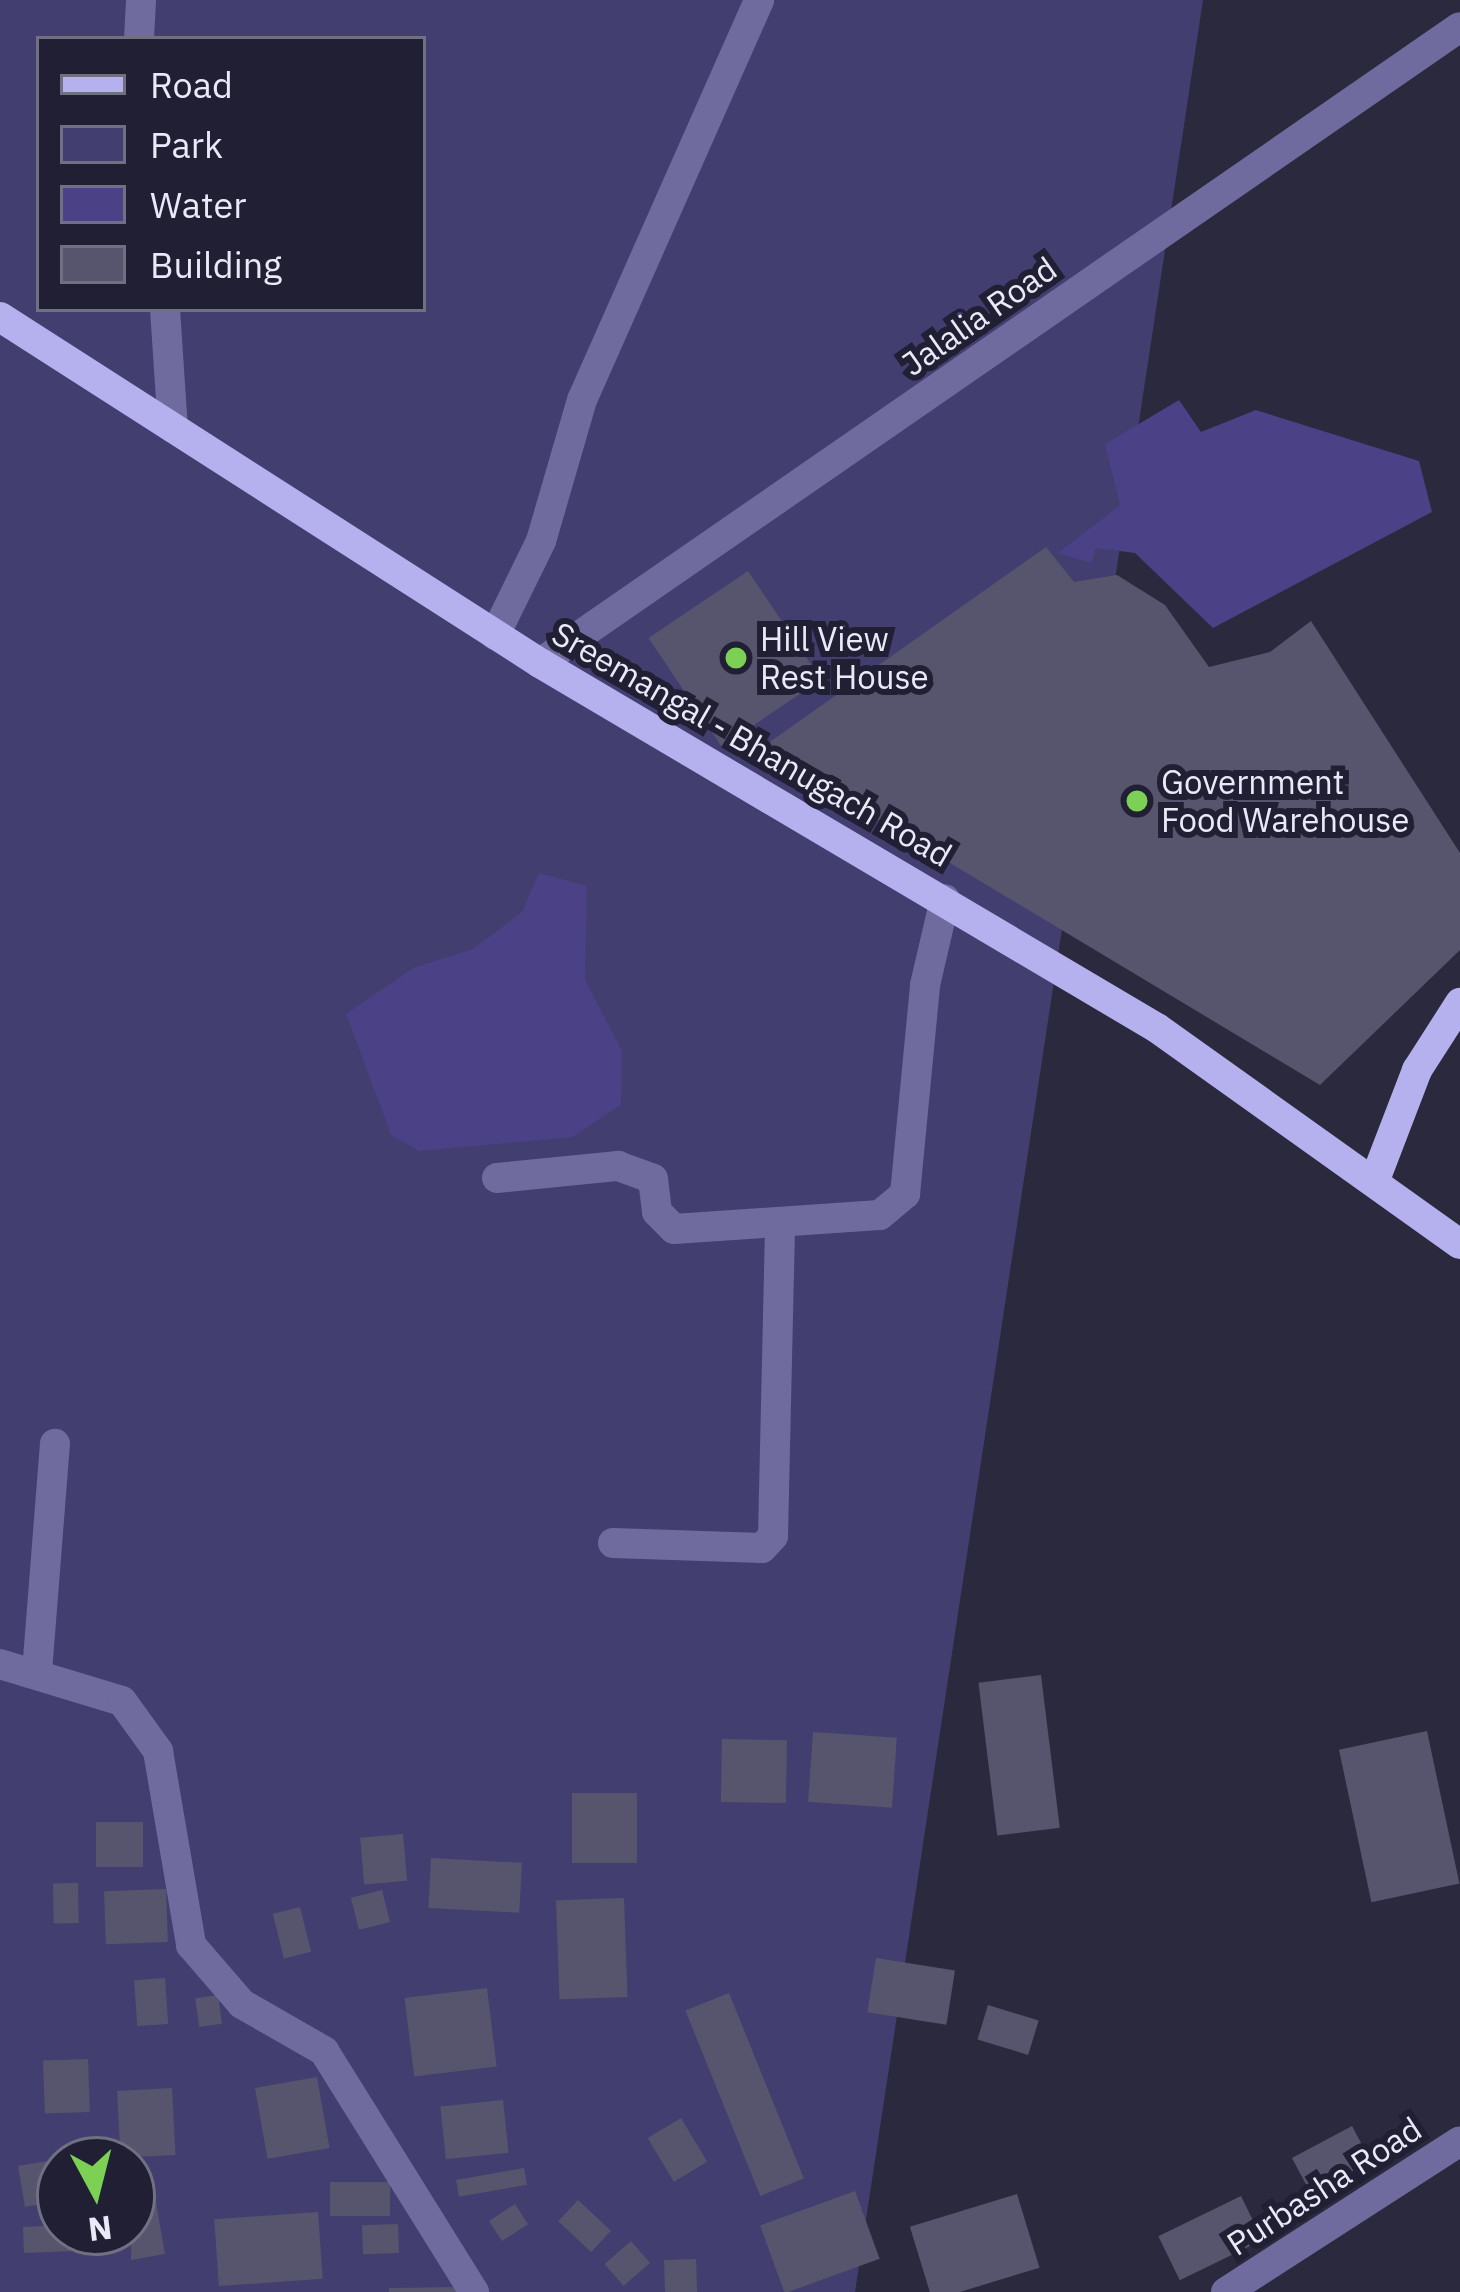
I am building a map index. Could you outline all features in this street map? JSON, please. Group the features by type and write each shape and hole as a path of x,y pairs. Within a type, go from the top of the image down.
{"main road":[{"name":"Sreemangal - Bhanugach Road","path":"0,316 540,663 946,899 1376,1178 1460,1244"},
{"path":"1376,1178 1417,1070 1460,1003"}],"street":[{"path":"139,36 140,0"},
{"path":"495,634 541,541 583,400 759,0"},
{"name":"Jalalia Road","path":"540,663 1460,27"},
{"path":"166,312 173,428"},
{"path":"497,1178 618,1166 653,1179 657,1212 674,1229 880,1215 905,1194 925,985 946,899"},
{"path":"613,1543 762,1548 772,1536 780,1222"},
{"path":"37,1672 55,1444"},
{"path":"0,1664 122,1701 158,1751 191,1945 242,2004 323,2051 474,2292"},
{"name":"Purbasha Road","path":"1226,2292 1460,2141"}],"green space":[{"path":"0,0 1203,0 855,2292 0,2292"}],"water":[{"path":"1179,400 1201,432 1256,410 1419,461 1432,512 1213,628 1135,553 1096,548 1091,563 1058,553 1120,505 1105,444"},
{"path":"539,873 587,886 585,980 622,1051 621,1105 573,1137 419,1151 391,1135 346,1014 413,968 473,949 522,912"}],"building":[{"name":"Government Food Warehouse","path":"1046,547 1074,582 1117,575 1165,605 1209,667 1270,652 1311,621 1460,853 1460,950 1320,1085 760,749"},
{"name":"Hill View Rest House","path":"748,571 821,680 722,747 649,638"},
{"path":"1041,1675 1060,1828 997,1836 978,1683"},
{"path":"1427,1731 1459,1884 1371,1902 1339,1750"},
{"path":"813,1732 897,1738 892,1808 808,1802"},
{"path":"722,1739 787,1740 786,1803 721,1802"},
{"path":"572,1793 637,1793 637,1863 572,1863"},
{"path":"96,1822 143,1822 143,1867 96,1867"},
{"path":"403,1834 407,1881 364,1885 360,1838"},
{"path":"431,1858 522,1863 519,1913 428,1908"},
{"path":"53,1883 78,1883 79,1923 54,1923"},
{"path":"166,1889 168,1942 106,1944 104,1891"},
{"path":"382,1890 390,1922 359,1930 351,1898"},
{"path":"624,1898 627,1997 559,1999 556,1900"},
{"path":"300,1907 311,1952 284,1958 273,1914"},
{"path":"876,1958 955,1971 946,2025 867,2012"},
{"path":"165,1978 168,2024 137,2026 134,1980"},
{"path":"487,1988 497,2066 414,2077 405,1998"},
{"path":"729,1993 804,2178 760,2196 685,2011"},
{"path":"218,1995 222,2024 199,2027 195,1998"},
{"path":"988,2005 1039,2020 1028,2055 977,2039"},
{"path":"88,2059 90,2112 45,2114 43,2061"},
{"path":"317,2077 330,2148 267,2159 255,2088"},
{"path":"172,2088 176,2155 156,2156 156,2136 119,2136 117,2091"},
{"path":"503,2100 509,2153 446,2159 440,2107"},
{"path":"681,2118 707,2162 674,2182 648,2138"},
{"path":"1352,2126 1371,2161 1311,2193 1292,2158"},
{"path":"36,2163 36,2205 25,2207 18,2166"},
{"path":"524,2168 527,2185 459,2197 456,2180"},
{"path":"330,2182 390,2182 390,2216 330,2216"},
{"path":"855,2191 880,2259 784,2292 760,2226"},
{"path":"1017,2194 1040,2268 960,2292 930,2292 910,2227"},
{"path":"1241,2196 1262,2240 1180,2280 1158,2236"},
{"path":"578,2200 611,2231 591,2252 558,2221"},
{"path":"156,2203 165,2254 156,2256"},
{"path":"515,2204 528,2224 502,2241 489,2221"},
{"path":"318,2212 323,2279 219,2286 214,2219"},
{"path":"398,2224 399,2253 363,2254 362,2225"},
{"path":"36,2226 36,2253 24,2253 23,2227"},
{"path":"631,2241 650,2263 624,2286 605,2264"},
{"path":"696,2259 697,2292 665,2292 664,2260"},
{"path":"459,2287 460,2292 389,2292 389,2288"}],"place":[{"name":"Hill View Rest House","path":"736,658"},
{"name":"Government Food Warehouse","path":"1137,801"}]}
